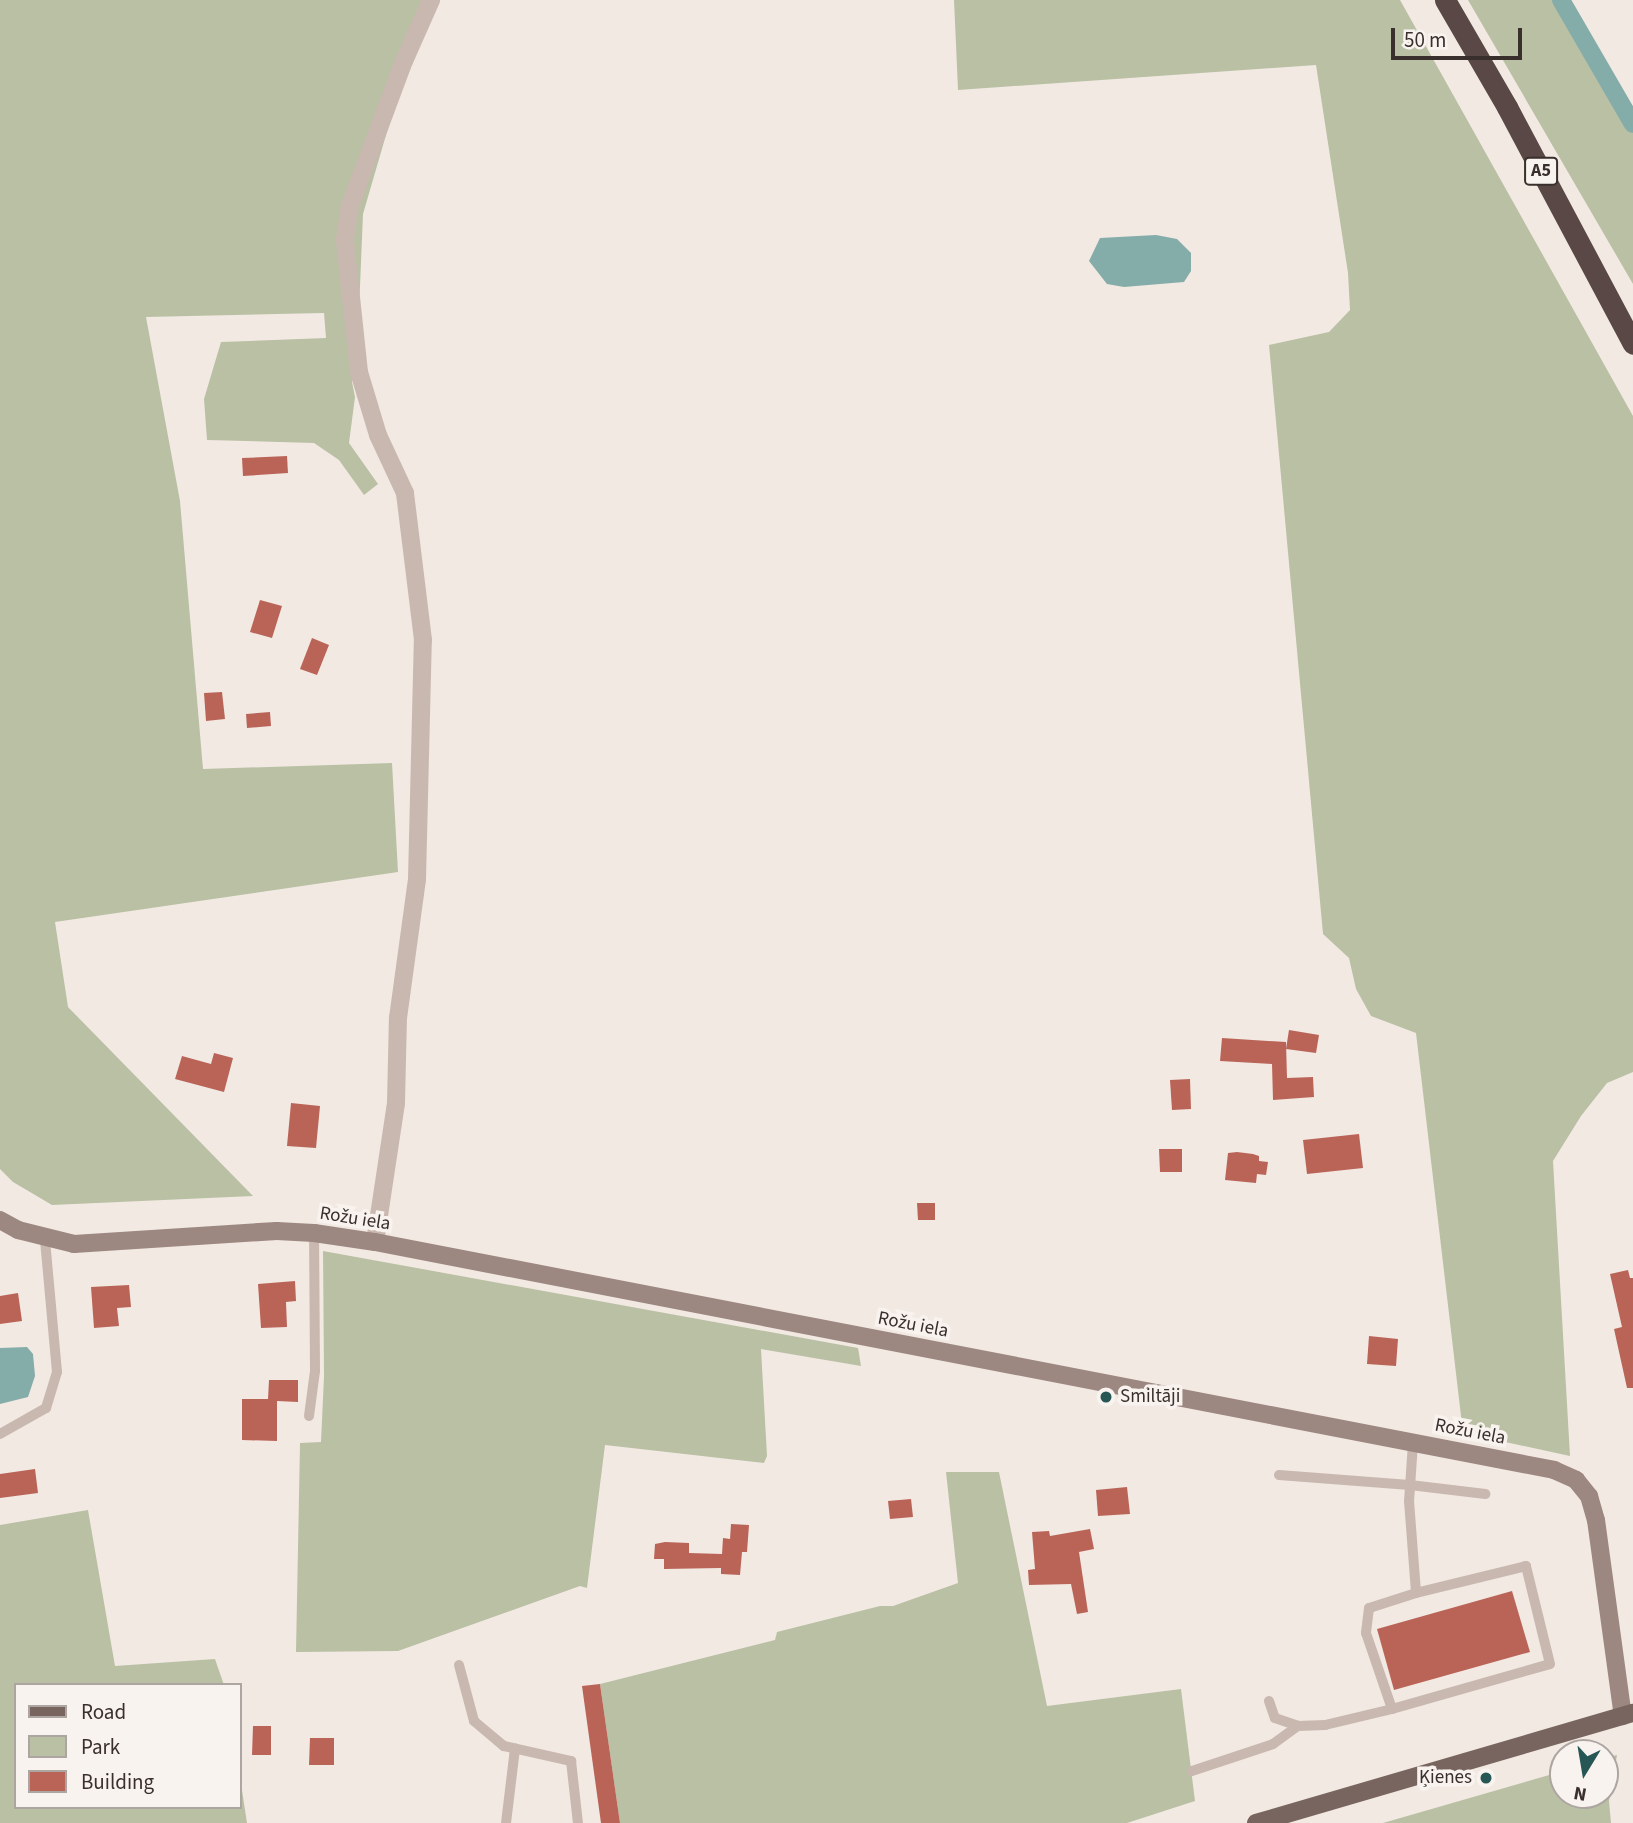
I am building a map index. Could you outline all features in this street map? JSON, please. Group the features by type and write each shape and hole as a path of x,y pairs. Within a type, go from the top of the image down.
{"highway":[{"name":"A5","path":"1445,0 1507,107 1633,344"}],"main road":[{"path":"1256,1823 1628,1714"}],"street":[{"path":"375,1242 396,1104 398,1018 417,879 423,640 405,493 378,435 359,372 345,240 350,206 404,61 431,0"},
{"name":"Rožu iela","path":"0,1220 18,1230 74,1244 277,1231 314,1233 375,1242 1554,1470 1576,1480 1589,1496 1596,1520 1628,1714"}],"lane":[{"path":"309,1416 315,1371 314,1233"},
{"path":"0,1434 46,1408 57,1372 45,1238"},
{"path":"1413,1443 1410,1485 1416,1592"},
{"path":"1279,1475 1485,1494"},
{"path":"1269,1701 1275,1718 1298,1726 1325,1726 1392,1709 1550,1664 1526,1566 1416,1592 1369,1608 1366,1633 1392,1709"},
{"path":"459,1665 474,1721 504,1746 571,1761 578,1823"},
{"path":"1192,1771 1273,1744 1298,1726"},
{"path":"506,1823 515,1749"}],"green space":[{"path":"0,0 438,0 393,111 363,214 358,335 352,382 355,397 349,443 378,484 364,495 339,460 314,443 207,440 204,399 221,342 326,338 324,313 146,317 180,501 203,769 392,763 398,872 55,922 68,1007 253,1196 52,1205 13,1182 0,1169"},
{"path":"954,0 1400,0 1633,416 1633,1072 1607,1083 1581,1116 1553,1161 1570,1456 1463,1433 1416,1033 1371,1016 1356,989 1349,958 1323,934 1269,345 1329,332 1350,310 1348,273 1316,65 958,90"},
{"path":"1468,0 1569,0 1633,108 1633,284"},
{"path":"323,1251 858,1348 861,1366 761,1349 767,1456 764,1463 605,1445 587,1588 580,1586 398,1651 296,1652 300,1443 321,1442 324,1376"},
{"path":"946,1472 999,1472 1047,1706 1181,1689 1195,1801 1127,1823 620,1823 600,1684 775,1640 777,1632 880,1606 893,1606 958,1583"},
{"path":"88,1510 115,1666 215,1659 223,1683 14,1683 14,1809 242,1809 242,1790 247,1823 0,1823 0,1525"},
{"path":"1549,1775 1549,1809 1610,1809 1611,1823 1383,1823"}],"water":[{"path":"1156,235 1177,239 1191,253 1191,271 1184,282 1124,287 1107,284 1089,261 1100,238"},
{"path":"27,1347 33,1354 35,1376 28,1397 0,1404 0,1348"}],"building":[{"path":"287,456 288,473 243,476 242,458"},
{"path":"260,600 282,606 272,638 250,632"},
{"path":"312,638 329,645 317,675 300,669"},
{"path":"222,692 225,719 206,721 204,693"},
{"path":"270,712 271,726 247,728 246,714"},
{"path":"1289,1030 1319,1035 1316,1053 1286,1049"},
{"path":"1222,1038 1286,1042 1287,1078 1313,1077 1314,1097 1273,1100 1272,1064 1220,1061"},
{"path":"214,1053 233,1058 224,1092 175,1079 182,1056 211,1064"},
{"path":"1190,1079 1191,1109 1172,1110 1170,1080"},
{"path":"291,1103 320,1106 316,1148 287,1146"},
{"path":"1359,1134 1363,1168 1307,1174 1303,1140"},
{"path":"1159,1149 1182,1149 1182,1172 1160,1172"},
{"path":"1228,1153 1253,1154 1259,1156 1259,1161 1268,1162 1266,1175 1257,1174 1256,1183 1225,1180"},
{"path":"917,1203 935,1203 935,1220 918,1220"},
{"path":"1628,1270 1630,1278 1633,1278 1633,1388 1627,1388 1614,1329 1622,1327 1610,1274"},
{"path":"295,1281 296,1301 286,1302 287,1327 261,1328 258,1284"},
{"path":"129,1285 131,1307 117,1308 119,1326 94,1328 91,1287"},
{"path":"18,1293 22,1321 0,1324 0,1296"},
{"path":"1369,1336 1398,1339 1396,1366 1367,1364"},
{"path":"269,1380 298,1380 298,1402 277,1401 277,1441 242,1440 242,1399 268,1399"},
{"path":"35,1469 38,1493 0,1498 0,1474"},
{"path":"1127,1487 1130,1514 1098,1516 1096,1490"},
{"path":"911,1499 913,1517 890,1519 888,1501"},
{"path":"731,1524 749,1525 747,1552 742,1552 740,1575 721,1574 721,1568 664,1569 664,1559 654,1559 655,1544 665,1542 689,1543 689,1553 722,1554 723,1538 730,1539"},
{"path":"1090,1529 1094,1549 1079,1552 1088,1612 1077,1614 1071,1584 1029,1585 1028,1570 1035,1569 1032,1532 1049,1531 1050,1536"},
{"path":"1512,1591 1530,1652 1394,1690 1377,1629"},
{"path":"600,1684 620,1823 601,1823 582,1686"},
{"path":"253,1726 271,1726 271,1755 252,1755"},
{"path":"310,1738 334,1738 334,1765 309,1765"}],"waterway":[{"path":"1561,0 1633,124"}],"place":[{"name":"Smiltāji","path":"1106,1397"},
{"name":"Ķienes","path":"1486,1778"}]}
